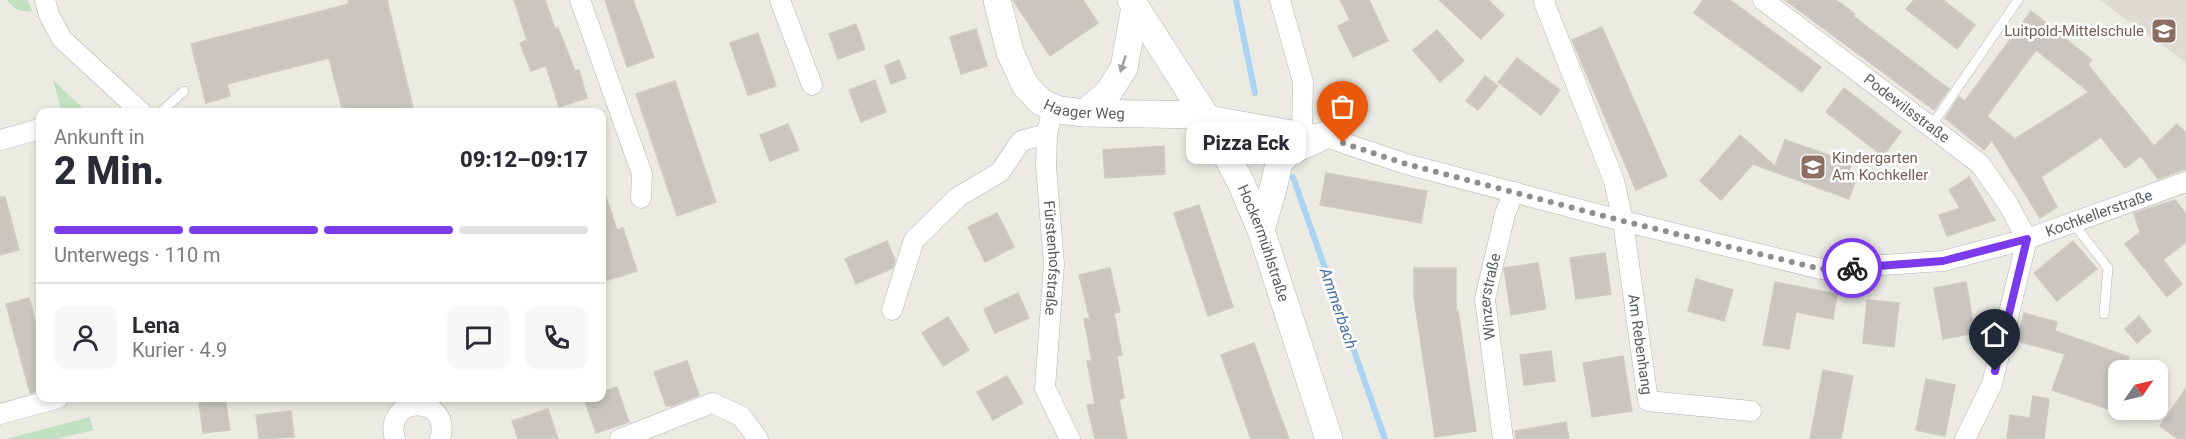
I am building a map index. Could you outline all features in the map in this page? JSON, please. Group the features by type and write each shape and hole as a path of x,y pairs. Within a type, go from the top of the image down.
{"street":[{"path":"45,0 48,15 62,39 137,108"},
{"path":"580,0 642,174 641,198"},
{"path":"780,0 812,85"},
{"name":"Haager Weg","path":"997,0 1011,52 1025,85 1041,102 1068,112 1205,115"},
{"path":"1261,230 1274,189 1279,163 1312,134 1303,82 1280,0"},
{"name":"Podewilsstraße","path":"1763,0 1932,125 1980,164 2008,204 2027,239"},
{"path":"1544,1 1614,181 1623,221"},
{"path":"1085,113 1108,93 1124,68 1133,3"},
{"name":"Hockermühlstraße","path":"1133,3 1205,115 1241,183 1261,230 1329,439"},
{"name":"Fürstenhofstraße","path":"1053,107 1047,134 1046,166 1054,264 1045,388 1070,439"},
{"name":"Kochkellerstraße","path":"1205,115 1312,134 1406,164 1623,221 1821,269 1943,261 2027,239 2186,182"},
{"path":"0,140 36,130"},
{"path":"892,310 914,240 958,197 1000,172 1021,141 1047,134"},
{"name":"Winzerstraße","path":"1503,439 1485,299 1505,214 1514,192"},
{"name":"Am Rebenhang","path":"1623,221 1648,400 1751,411"},
{"path":"1965,439 1992,384 2027,239"},
{"path":"0,414 44,402"},
{"path":"391,438 397,417 414,402"},
{"path":"417,402 436,413 442,426 440,439"},
{"path":"620,439 712,403 741,416 758,439"}],"lane":[{"path":"1932,125 2018,0"},
{"path":"165,108 184,91"},
{"path":"2073,223 2108,268 2104,314"}],"shaded area":[{"name":"Luitpold-Mittelschule","path":"2099,0 2186,0 2186,62"}],"green space":[{"path":"7,0 27,0 32,11 18,10"},
{"path":"53,80 83,108 61,108"},
{"path":"90,417 93,430 57,439 6,439"}],"building":[{"path":"348,0 387,0 413,108 342,108 329,58 227,84 230,96 206,103 191,44 349,4"},
{"path":"514,0 545,0 555,29 558,28 575,71 579,70 587,98 559,107 546,66 531,71 520,43 527,40"},
{"path":"605,0 633,0 654,57 627,67"},
{"path":"1013,0 1083,0 1098,23 1050,56"},
{"path":"1340,0 1369,0 1388,41 1353,57 1338,26 1350,20"},
{"path":"1439,0 1488,0 1504,15 1481,39"},
{"path":"1703,0 1730,0 1821,67 1802,92 1694,13"},
{"path":"1785,0 1836,0 1855,14 1853,16 1949,89 1934,110"},
{"path":"1914,0 1943,0 1975,25 1957,49 1906,9"},
{"path":"2031,11 2092,60 2088,65 2154,146 2177,124 2186,133 2186,169 2158,179 2141,156 2125,168 2101,137 2041,177 2057,207 2040,218 1992,140 1984,150 1945,118 1959,97 1965,101","holes":["2036,50 2089,92 2015,139 1987,116"]},
{"path":"856,24 865,49 838,59 829,34"},
{"path":"1602,27 1667,176 1636,190 1572,40"},
{"path":"976,29 987,66 961,74 950,37"},
{"path":"1437,30 1464,61 1440,82 1413,50"},
{"path":"758,33 776,86 748,95 730,43"},
{"path":"1517,58 1560,90 1541,115 1498,82"},
{"path":"899,60 906,78 891,84 885,66"},
{"path":"1485,76 1498,86 1478,110 1466,101"},
{"path":"875,80 886,112 861,122 849,90"},
{"path":"675,81 716,202 677,216 636,94"},
{"path":"1844,88 1901,132 1883,156 1826,112"},
{"path":"788,124 799,150 770,161 760,135"},
{"path":"1740,135 1775,166 1785,140 1852,163 1848,176 1856,179 1849,199 1753,164 1721,200 1700,181"},
{"path":"1164,146 1165,174 1105,178 1103,150"},
{"path":"1326,173 1427,191 1421,223 1320,205"},
{"path":"1969,177 1995,220 1947,236 1939,215 1960,208 1949,190"},
{"path":"0,197 5,197 19,250 0,255"},
{"path":"606,197 617,230 623,228 637,271 606,281"},
{"path":"2175,200 2186,214 2186,242 2163,260 2182,284 2167,297 2125,244 2140,232 2134,213"},
{"path":"1199,205 1233,307 1208,316 1174,213"},
{"path":"997,213 1014,247 985,262 968,227"},
{"path":"887,241 895,260 893,268 856,284 845,259"},
{"path":"2073,241 2097,269 2057,301 2034,273"},
{"path":"1605,253 1611,294 1576,299 1570,258"},
{"path":"1538,263 1546,309 1511,315 1504,268"},
{"path":"1110,268 1120,312 1114,313 1122,355 1117,356 1124,398 1119,399 1127,439 1095,439 1087,405 1095,404 1087,361 1092,361 1084,319 1090,319 1079,275"},
{"path":"1414,268 1456,268 1456,311 1458,311 1476,431 1435,437 1414,298"},
{"path":"1696,279 1733,290 1724,321 1688,311"},
{"path":"1775,282 1837,294 1833,319 1796,312 1789,349 1763,345"},
{"path":"1966,282 1975,333 1943,339 1934,288"},
{"path":"1018,293 1029,318 995,333 984,309"},
{"path":"29,298 36,325 36,391 30,393 6,304"},
{"path":"1867,300 1899,303 1894,347 1863,343"},
{"path":"2024,313 2057,322 2055,331 2129,357 2128,360 2108,360 2108,409 2052,390 2065,354 2017,341"},
{"path":"2139,316 2151,331 2137,343 2125,329"},
{"path":"948,317 969,350 943,366 922,333"},
{"path":"1254,343 1289,439 1251,439 1221,355"},
{"path":"1551,351 1555,381 1524,385 1520,355"},
{"path":"1623,356 1632,411 1592,417 1583,363"},
{"path":"687,361 699,395 672,406 666,406 654,372"},
{"path":"1823,370 1853,376 1841,439 1810,439"},
{"path":"1007,376 1023,403 993,420 977,392"},
{"path":"1926,379 1955,385 1945,436 1916,430"},
{"path":"617,387 629,422 596,433 585,402 606,402 606,391"},
{"path":"2186,388 2186,439 2178,439 2160,426 2164,420 2168,420 2168,414"},
{"path":"2033,396 2049,399 2044,439 2007,439 2010,415 2030,418"},
{"path":"199,402 226,402 230,430 203,433"},
{"path":"548,409 558,439 518,439 512,421"},
{"path":"291,411 294,437 259,439 256,415"},
{"path":"1566,422 1569,439 1516,439 1515,431"}],"waterway":[{"name":"Ammerbach","path":"1236,0 1255,93"},
{"name":"Ammerbach","path":"1293,177 1385,439"}],"way so far":[{"path":"1343,143 1406,164 1623,221 1821,269 1852,268"}],"place":[{"name":"Luitpold-Mittelschule","path":"2164,31"},
{"name":"Pizza Eck","path":"1343,143"},
{"name":"Kindergarten Am Kochkeller","path":"1813,167"}],"route":[{"path":"1852,268 1943,261 2027,239 1995,371"}]}
